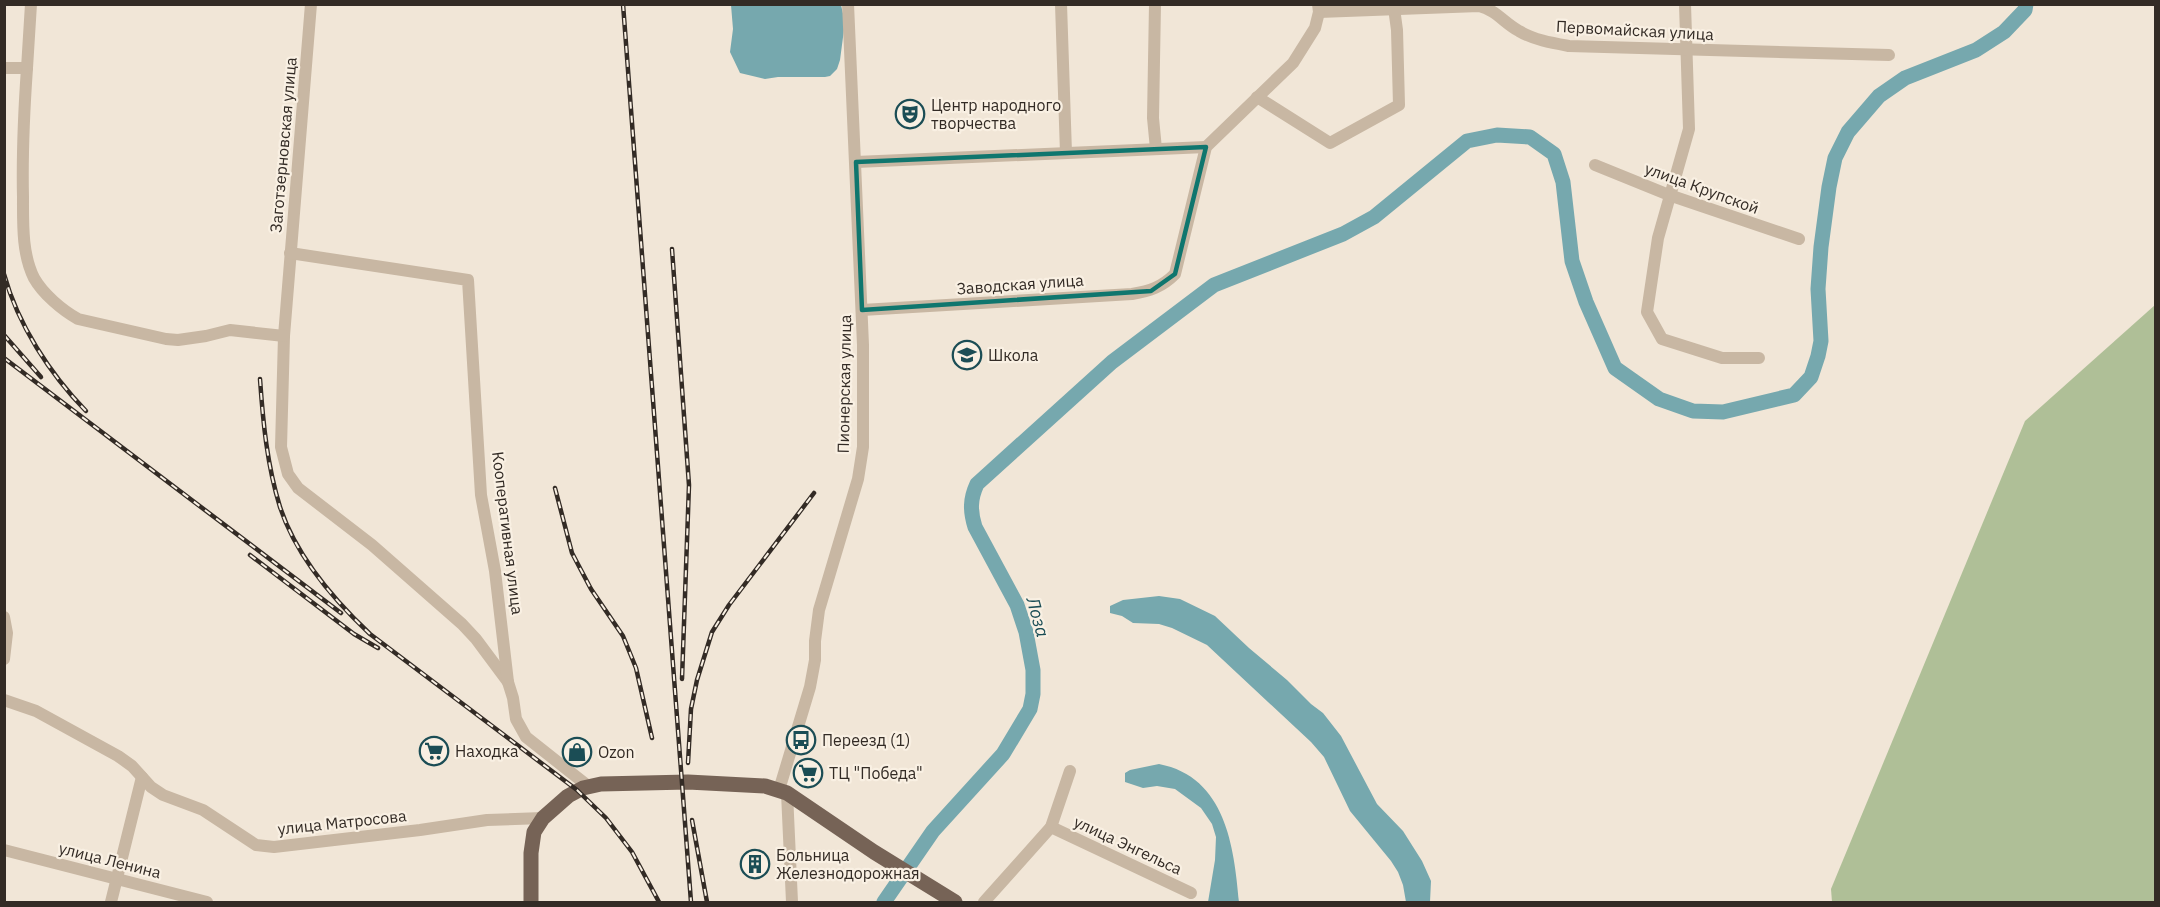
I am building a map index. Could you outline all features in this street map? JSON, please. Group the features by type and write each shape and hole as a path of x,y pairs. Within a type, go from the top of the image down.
{"main road":[{"path":"531,903 532,842 537,826 543,818 577,790 588,786 628,784 720,783 765,786 783,791 955,903"}],"street":[{"path":"31,4 22,152 23,228 29,266 42,289 69,314 78,319 166,339 178,340 230,330 284,336"},
{"name":"Заготзерновская улица","path":"311,4 290,253 468,280"},
{"name":"Пионерская улица","path":"792,903 783,791 812,678 816,626 822,594 858,479 863,447 862,310 848,4"},
{"path":"1061,4 1066,153"},
{"path":"1155,4 1153,118 1156,149"},
{"path":"1685,4 1689,129 1658,238 1647,312 1662,339 1722,358 1759,357"},
{"name":"Первомайская улица","path":"1318,8 1479,6 1491,9 1518,31 1551,43 1569,46 1888,55"},
{"path":"856,162 1206,147 1293,63 1315,28 1318,8"},
{"path":"1257,97 1330,143 1399,105 1397,30 1394,8"},
{"path":"4,68 27,68"},
{"name":"Заводская улица","path":"862,310 1151,291 1166,283 1175,273 1206,147"},
{"name":"улица Крупской","path":"1595,165 1669,195 1799,239"},
{"path":"290,253 284,336 281,447 285,467 292,482 372,545 462,624 508,682"},
{"name":"Кооперативная улица","path":"468,280 481,495 495,571 508,682 516,719 526,736 588,786"},
{"path":"4,617 7,633 4,659"},
{"name":"улица Матросова","path":"4,700 36,711 118,756 132,766 151,787 163,795 203,810 256,845 274,847 409,832 487,820 543,818"},
{"path":"984,903 1051,827 1070,771"},
{"path":"111,903 142,777"},
{"name":"улица Энгельса","path":"1051,827 1191,893"},
{"name":"улица Ленина","path":"4,850 207,903"}],"highlighted area":[{"path":"1206,147 1175,274 1151,291 862,310 856,162"}],"green space":[{"path":"2155,305 2155,902 1832,902 1831,889 2025,421"}],"water":[{"path":"731,5 841,5 845,22 837,69 830,76 825,77 765,79 740,73 730,52 733,29"},
{"path":"1159,596 1180,599 1215,616 1323,713 1341,736 1377,804 1403,831 1422,861 1431,881 1430,902 1406,902 1398,872 1350,811 1324,757 1311,742 1207,645 1172,628 1159,624 1133,623 1122,616 1110,613 1110,606 1123,600"},
{"path":"1159,764 1181,771 1199,783 1212,799 1222,817 1229,838 1239,902 1208,902 1215,860 1216,837 1212,824 1201,808 1175,789 1157,786 1143,788 1125,782 1125,773 1130,770"}],"waterway":[{"name":"Лоза","path":"884,902 933,831 1003,754 1030,709 1033,694 1033,670 1026,632 1017,605 975,527 972,505 977,484 1112,362 1214,285 1343,234 1374,217 1467,141 1497,135 1530,137 1554,154 1563,182 1572,261 1586,302 1615,368 1659,399 1693,411 1723,412 1794,395 1811,377 1818,356 1821,341 1818,289 1829,187 1835,158 1848,132 1879,96 1905,78 1976,50 2004,32 2025,10 2026,4"}],"railway":[{"path":"623,4 691,902"},
{"path":"672,249 689,485 682,679"},
{"path":"4,274 18,312 37,348 60,381 86,411"},
{"path":"4,335 41,377"},
{"path":"4,358 341,613"},
{"path":"260,379 264,427 280,507 296,543 330,592 370,634 577,790 606,818 632,852 659,902"},
{"path":"555,488 572,553 591,589 623,636 636,668 652,738"},
{"path":"688,763 691,709 697,680 712,632 729,605 814,493"},
{"path":"250,555 354,634 378,648"},
{"path":"692,820 707,902"}],"place":[{"name":"Центр народного творчества","path":"910,114"},
{"name":"Школа","path":"967,355"},
{"name":"Переезд (1)","path":"801,740"},
{"name":"Находка","path":"434,751"},
{"name":"Ozon","path":"577,752"},
{"name":"ТЦ \"Победа\"","path":"808,773"},
{"name":"Больница Железнодорожная","path":"755,864"}]}
